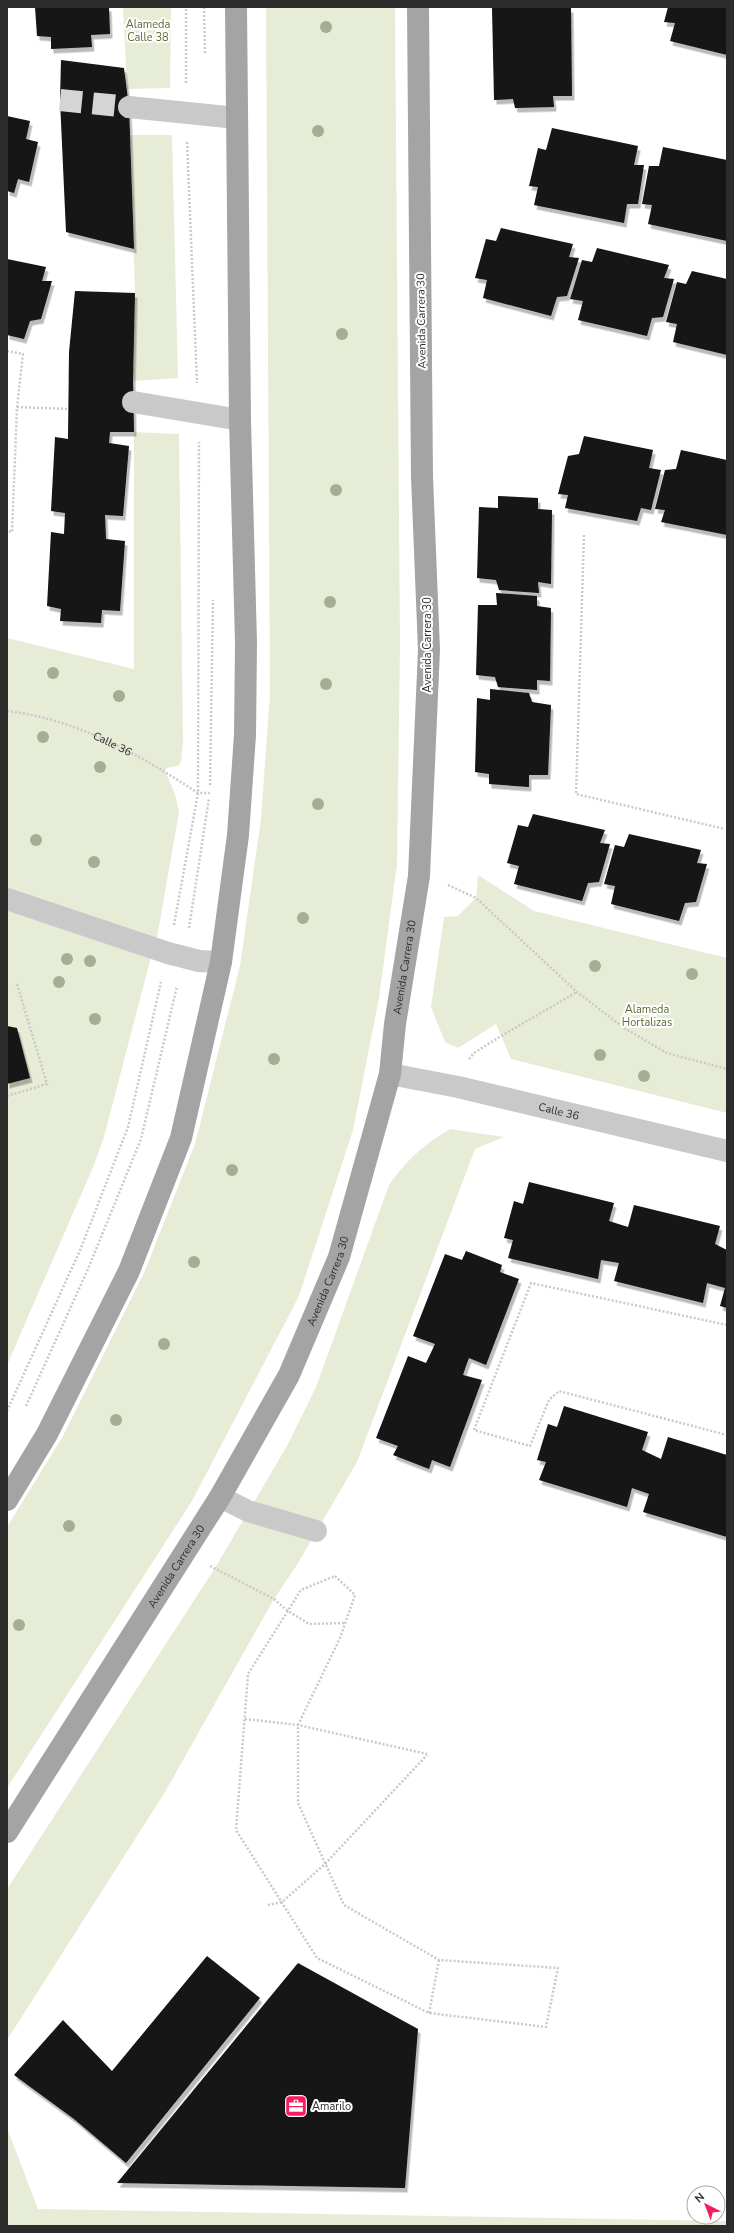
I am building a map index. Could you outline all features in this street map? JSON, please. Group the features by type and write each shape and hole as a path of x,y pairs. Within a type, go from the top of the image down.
{"main road":[{"path":"11,1491 47,1434 129,1271 181,1138 221,962 238,835 244,735 246,643 240,420 236,7"},
{"name":"Avenida Carrera 30","path":"7,1832 184,1556 220,1497 289,1375 339,1257 390,1074 395,1024 419,876 429,650 422,477 418,7"}],"street":[{"path":"129,107 237,118"},
{"path":"133,402 240,420"},
{"path":"7,898 176,955 199,961 221,962"},
{"name":"Calle 36","path":"390,1074 458,1087 727,1151"},
{"path":"220,1497 248,1511 316,1532"}],"path":[{"path":"7,1411 13,1401 81,1248 128,1127 176,955 198,793 199,413 186,114 186,7"},
{"path":"204,7 205,61"},
{"path":"7,351 23,354 17,408 12,532 7,531"},
{"path":"17,408 68,409"},
{"path":"584,535 576,794 726,829"},
{"path":"23,1411 88,1269 141,1138 176,955 210,793 213,598"},
{"name":"Calle 36","path":"7,711 23,713 56,723 120,746 198,793"},
{"path":"198,793 210,793"},
{"path":"419,876 438,881 476,898 577,992 624,1028 667,1053 727,1068"},
{"path":"7,1096 47,1084 17,984"},
{"path":"458,1087 463,1066 474,1053 577,992"},
{"path":"727,1325 530,1283 474,1430 530,1446 549,1400 559,1391 727,1435"},
{"path":"184,1556 215,1568 274,1599 288,1611 309,1624 344,1623"},
{"path":"335,1576 355,1595 344,1623 340,1638 298,1725 298,1803 344,1905 439,1960 558,1968 546,2027 429,2013 318,1958 236,1830 248,1674 301,1590 335,1576"},
{"path":"245,1718 298,1725 427,1754 325,1864 282,1902 268,1905"},
{"path":"429,2013 439,1960"}],"green space":[{"name":"Alameda Calle 38","path":"123,7 171,7 170,88 127,89"},
{"path":"266,7 395,7 400,644 397,864 379,998 353,1130 299,1296 192,1501 7,1788 7,1527 63,1436 144,1273 195,1144 240,966 261,819 270,694"},
{"path":"130,135 172,135 178,378 133,381 135,293"},
{"path":"134,432 179,434 183,741 181,762 178,766 167,768 165,771 175,794 179,812 157,938 123,929 151,957 104,1137 94,1165 7,1365 7,638 134,669"},
{"name":"Alameda Hortalizas","path":"478,875 534,911 727,958 727,1113 511,1059 496,1024 458,1048 445,1042 431,1007 444,917 458,916 476,898"},
{"path":"450,1129 504,1137 475,1149 357,1462 297,1565 274,1599 165,1792 7,2040 7,1889 215,1568 287,1446 316,1387 389,1185 416,1153"},
{"path":"7,2128 38,2209 686,2220 686,2225 726,2225 727,2221 727,2226 7,2226"}],"building":[{"path":"35,7 109,7 110,34 91,35 92,47 51,49 51,37 37,36"},
{"path":"668,7 727,7 727,55 670,41 675,23 664,22"},
{"path":"492,8 571,8 572,96 553,96 554,107 515,108 513,99 494,100"},
{"path":"61,60 124,68 129,107 134,249 66,232 60,100"},
{"path":"7,116 30,121 26,139 38,142 29,182 18,179 14,193 7,191"},
{"path":"552,128 638,146 634,165 644,165 638,204 627,204 624,223 534,205 538,187 529,186 538,148 546,150"},
{"path":"663,147 727,160 727,241 648,224 652,205 642,204 649,166 659,166"},
{"path":"501,228 573,244 569,257 579,258 567,296 557,297 551,316 483,298 487,280 475,278 486,239 496,241"},
{"path":"597,248 669,265 664,278 674,279 663,317 652,318 647,336 578,320 583,301 570,299 582,260 592,262"},
{"path":"7,259 46,267 42,281 52,281 41,319 30,321 24,339 7,335"},
{"path":"692,271 727,279 727,355 673,342 677,324 666,322 677,282 686,284"},
{"path":"75,291 135,293 133,381 134,432 110,432 109,443 129,446 123,516 105,515 106,539 125,541 120,611 102,610 101,623 60,621 61,609 47,606 51,532 64,534 65,513 51,511 55,437 68,439 69,352"},
{"path":"584,436 653,450 649,468 661,470 651,510 641,508 637,521 565,508 568,495 558,494 568,456 579,454"},
{"path":"681,450 727,460 727,535 661,522 665,510 655,509 665,470 676,469"},
{"path":"498,496 538,498 538,509 552,510 551,584 538,582 539,593 499,590 496,580 477,578 479,507 498,508"},
{"path":"496,593 537,596 537,606 551,608 550,681 537,680 537,690 498,687 495,677 476,675 478,605 497,605"},
{"path":"490,689 529,693 532,702 551,705 548,775 529,775 529,787 489,784 489,774 475,772 477,698 490,700"},
{"path":"533,814 605,830 600,843 610,844 599,882 588,883 582,901 514,884 519,866 507,863 518,825 528,827"},
{"path":"629,834 701,850 697,863 707,864 696,902 685,903 679,921 611,904 615,886 604,884 615,845 624,847"},
{"path":"7,1026 17,1028 30,1078 7,1084"},
{"path":"529,1182 614,1203 609,1221 628,1227 634,1205 720,1226 715,1244 727,1250 727,1308 720,1306 725,1288 707,1283 703,1303 614,1281 619,1263 601,1260 598,1279 508,1258 513,1240 504,1238 514,1201 523,1204"},
{"path":"466,1251 502,1265 500,1272 519,1279 486,1365 469,1358 466,1366 463,1375 482,1380 450,1467 432,1460 429,1469 393,1455 398,1446 376,1438 408,1356 426,1363 435,1344 413,1336 445,1254 462,1260"},
{"path":"564,1406 648,1432 642,1450 661,1459 668,1437 727,1455 727,1537 643,1512 649,1494 632,1488 627,1507 539,1480 546,1462 537,1460 548,1424 557,1427"},
{"path":"207,1956 260,1998 126,2163 74,2119 14,2075 63,2020 112,2071"},
{"name":"Amarilo","path":"298,1963 418,2029 405,2188 117,2183"}],"tunnel":[{"path":"60,100 129,107"}],"place":[{"name":"Amarilo","path":"296,2106"}]}
